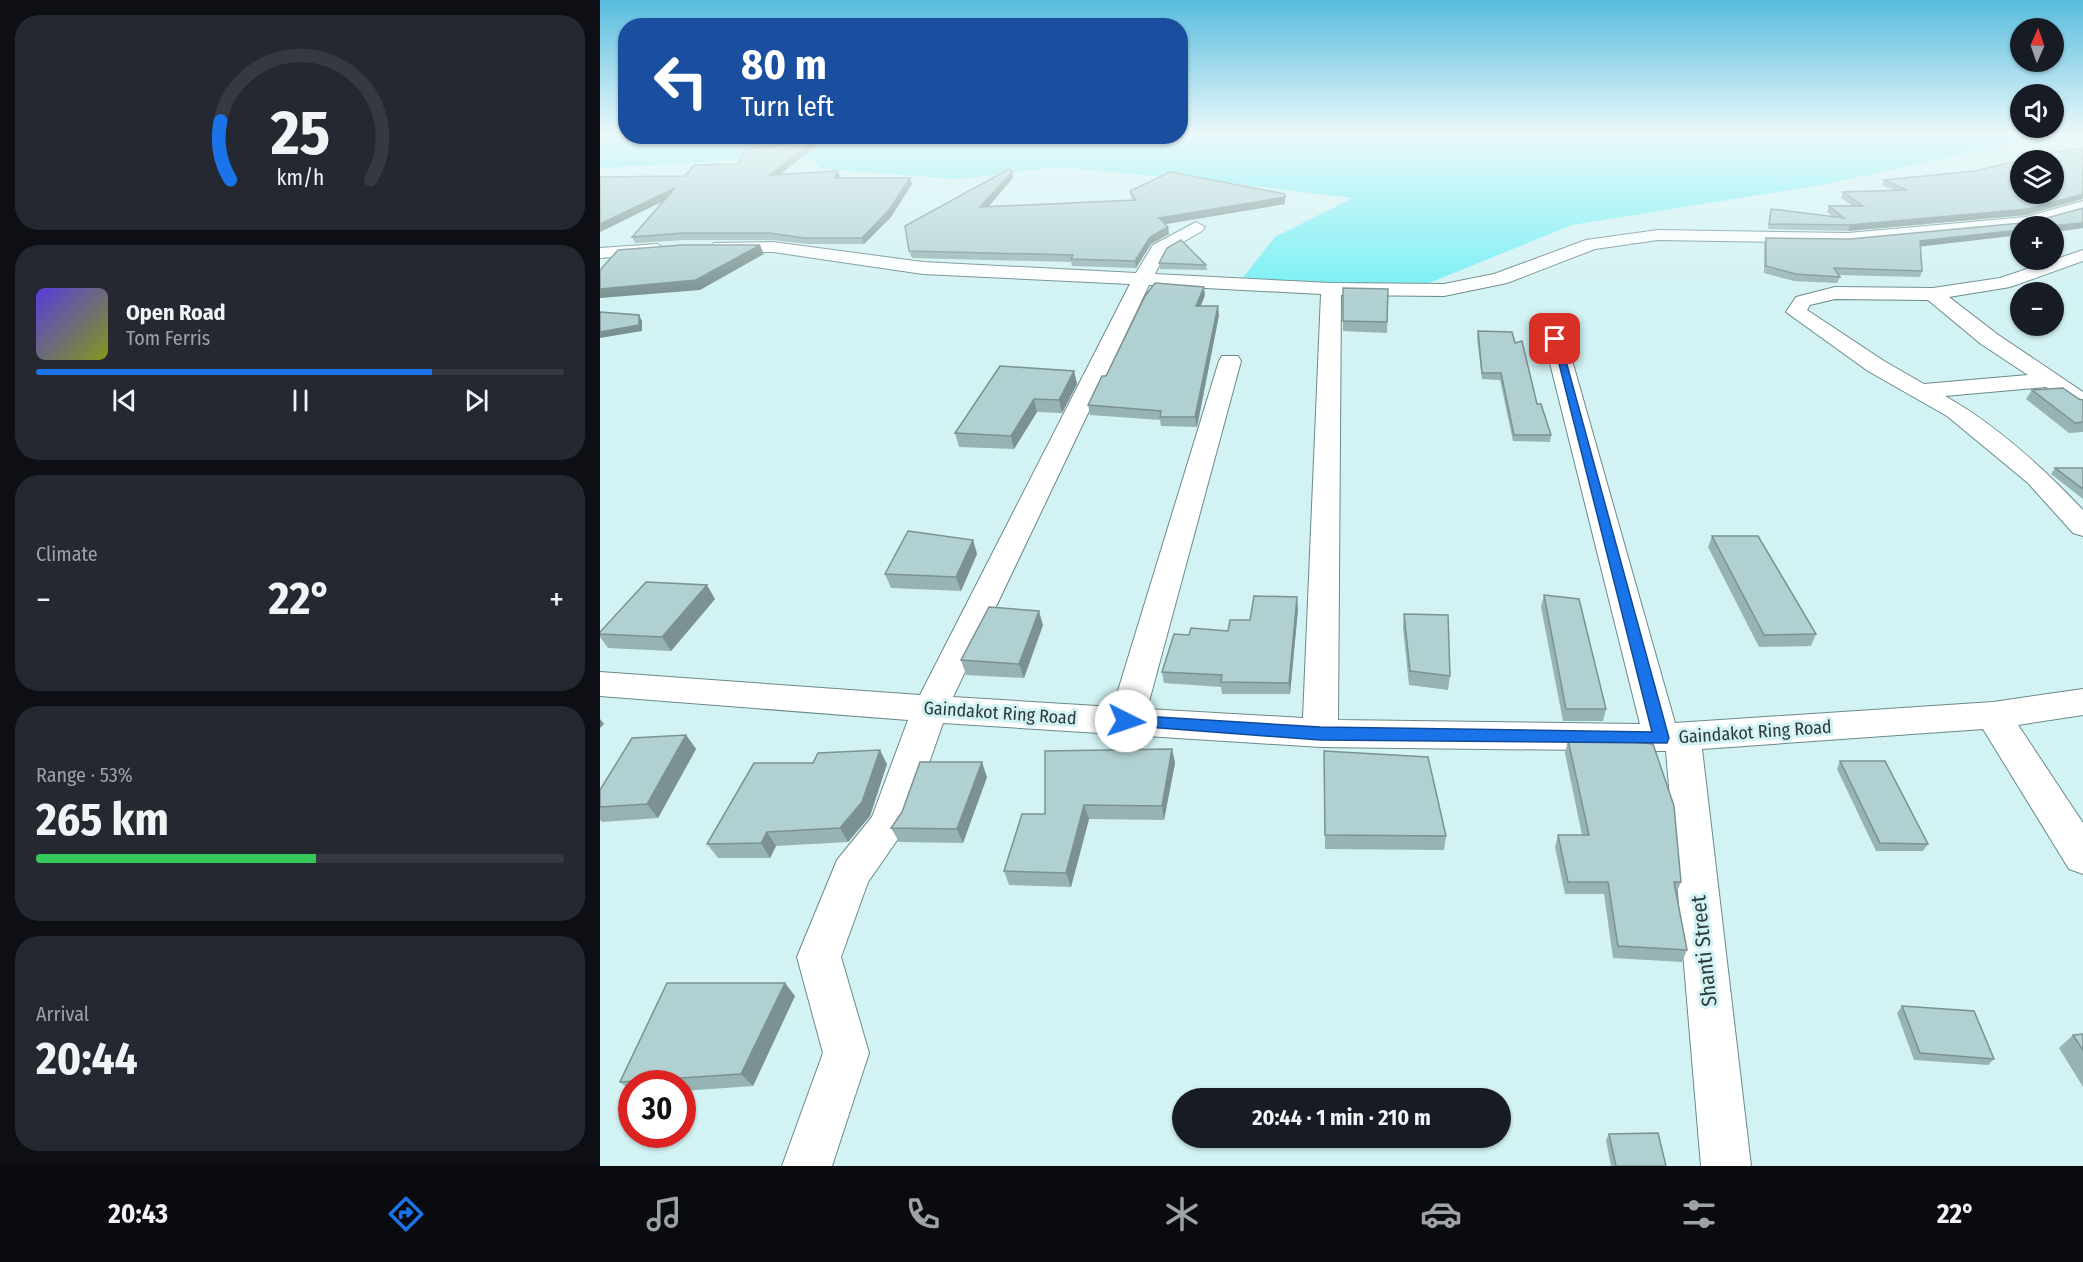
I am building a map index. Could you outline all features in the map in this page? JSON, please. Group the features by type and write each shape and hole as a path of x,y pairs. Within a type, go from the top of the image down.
{"street":[{"path":"696,247 773,247 923,268 1143,278 1331,290 1444,290 1500,279 1508,274 1592,244 1658,235 1848,238 2027,222 2083,206"},
{"path":"807,1166 846,1053 819,957 851,873 888,826 930,709 1143,278 1159,249 1196,227"},
{"path":"600,253 675,248"},
{"path":"2083,255 2003,284 1933,294 1835,293 1803,301 1796,312 1876,366 1955,411 2037,477 2083,527"},
{"path":"1320,733 1331,290"},
{"path":"1933,294 1989,339 2083,402"},
{"name":"Shanti Street","path":"1555,339 1672,738 1726,1166"},
{"path":"1126,721 1230,361"},
{"path":"1920,391 2050,380"},
{"name":"Gaindakot Ring Road","path":"600,684 930,709 1320,733 1672,738 1993,715 2083,702"},
{"path":"1993,715 2083,857"}],"shaded area":[{"path":"1282,189 1792,189 1572,225 1424,285 1238,284 1275,237 1353,198"}],"building":[{"path":"600,189 672,189 600,224"},
{"path":"674,189 903,189 889,210 862,238 804,238 770,233 683,233 632,237"},
{"path":"972,189 996,189 980,207 1136,200 1130,191 1133,189 1261,189 1285,194 1285,197 1159,218 1168,227 1150,237 1135,261 1071,259 1073,255 909,251 905,226"},
{"path":"2010,189 2010,204 2046,204 2028,209 1850,225 1769,224 1771,209 1844,218 1829,206 1863,206 1843,192"},
{"path":"2064,189 2083,189 2083,194 2064,199"},
{"path":"2083,208 2083,223 2064,225 2064,216 2054,216"},
{"path":"2010,224 2010,231 1920,241 1922,271 1834,268 1840,277 1796,274 1766,266 1766,238 1850,239"},
{"path":"1181,240 1206,265 1159,263 1167,248"},
{"path":"682,245 760,245 696,280 600,289 600,270 618,250"},
{"path":"1155,283 1204,287 1196,306 1218,306 1195,417 1160,417 1161,411 1088,405 1102,376 1106,376 1145,296"},
{"path":"1343,288 1388,289 1387,322 1343,321"},
{"path":"600,312 639,315 639,325 600,332"},
{"path":"1478,331 1512,332 1515,343 1522,341 1537,404 1541,404 1551,435 1514,435 1501,373 1482,373"},
{"path":"1000,366 1074,371 1059,400 1034,399 1011,436 955,433"},
{"path":"2063,388 2083,400 2083,422 2075,423 2032,390"},
{"path":"2055,468 2083,468 2083,489"},
{"path":"908,531 973,540 956,577 885,574"},
{"path":"1712,536 1758,536 1816,634 1764,635"},
{"path":"646,582 707,585 662,637 600,634 600,632"},
{"path":"1544,595 1579,599 1606,709 1566,709"},
{"path":"1254,596 1297,597 1289,683 1221,682 1222,675 1162,672 1174,634 1189,635 1191,628 1228,631 1230,620 1250,620"},
{"path":"989,607 1039,611 1019,664 961,660"},
{"path":"1404,614 1448,615 1450,676 1410,671"},
{"path":"686,735 647,804 600,807 600,790 632,738"},
{"path":"1568,740 1614,740 1653,744 1674,806 1681,882 1674,882 1687,950 1618,946 1608,882 1568,882 1558,835 1589,835"},
{"path":"1172,749 1162,806 1084,805 1066,873 1004,871 1022,814 1045,814 1045,751"},
{"path":"880,750 862,802 840,828 767,832 761,843 707,844 754,763 813,763 818,753"},
{"path":"1324,751 1428,757 1446,836 1325,835"},
{"path":"1840,761 1885,761 1928,844 1880,843"},
{"path":"920,762 982,762 957,829 891,828 902,812"},
{"path":"667,983 785,983 741,1074 696,1077 696,1070 626,1070"},
{"path":"1902,1006 1974,1011 1994,1059 1920,1053"},
{"path":"2083,1034 2083,1050 2073,1035"},
{"path":"1658,1133 1666,1166 1616,1166 1609,1134"}],"route":[{"path":"1126,721 1320,733 1661,738 1555,339"}]}
